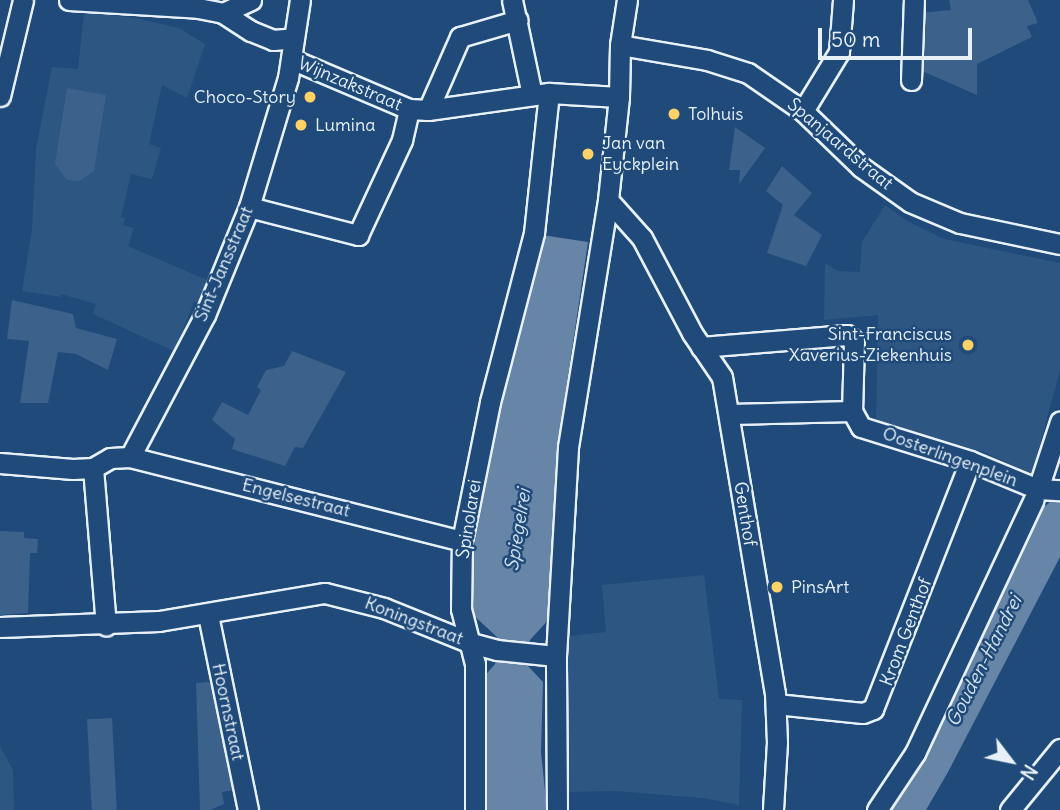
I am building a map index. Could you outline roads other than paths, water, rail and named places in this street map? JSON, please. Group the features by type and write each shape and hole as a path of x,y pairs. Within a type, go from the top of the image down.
{"street":[{"path":"0,96 23,0"},
{"path":"69,0 158,2 223,13 251,31 273,40 294,38"},
{"path":"223,13 251,0"},
{"name":"Sint-Jansstraat","path":"130,457 205,315 249,207 291,59 300,0"},
{"path":"512,0 541,94"},
{"path":"557,810 556,656 569,447 608,200 619,97 620,45 628,0"},
{"path":"803,111 839,52 843,0"},
{"path":"911,80 914,0"},
{"path":"249,207 358,235 402,140 460,37 518,20"},
{"name":"Spanjaardstraat","path":"620,45 707,60 748,73 803,111 861,167 910,202 960,223 1060,244"},
{"name":"Wijnzakstraat","path":"291,59 419,110"},
{"path":"419,110 541,94 619,97"},
{"name":"Spinolarei","path":"475,810 475,664 461,609 462,541 490,402 534,233 541,94"},
{"name":"Genthof","path":"608,200 642,238 701,346 722,377 776,704 773,810"},
{"path":"701,346 847,335 854,341 852,411 730,414"},
{"name":"Oosterlingenplein","path":"852,411 861,427 970,461 1047,492"},
{"path":"877,810 915,752 1047,492 1060,422"},
{"path":"0,463 73,470 93,468 110,458 130,457"},
{"name":"Engelsestraat","path":"130,457 462,541"},
{"name":"Krom Genthof","path":"776,704 863,713 873,709 944,534 970,461"},
{"path":"93,468 106,625"},
{"name":"Koningstraat","path":"0,627 106,625 208,615 325,593 384,608 471,643 497,650 556,656"},
{"name":"Hoornstraat","path":"208,615 248,810"},
{"path":"1010,810 1060,749"}],"water":[{"name":"Spiegelrei","path":"542,235 588,242 558,443 549,619 530,640 528,666 543,682 541,752 547,810 484,810 483,678 495,664 498,638 469,611 478,505 500,400"},
{"name":"Gouden-Handrei","path":"1060,485 1060,557 948,772 926,810 884,810 1035,514 1049,503"}],"place":[{"name":"Choco-Story","path":"310,97"},
{"name":"Tolhuis","path":"674,114"},
{"name":"Lumina","path":"301,125"},
{"name":"Jan van Eyckplein","path":"588,154"},
{"name":"Sint-Franciscus Xaverius-Ziekenhuis","path":"968,345"},
{"name":"PinsArt","path":"777,587"}]}
